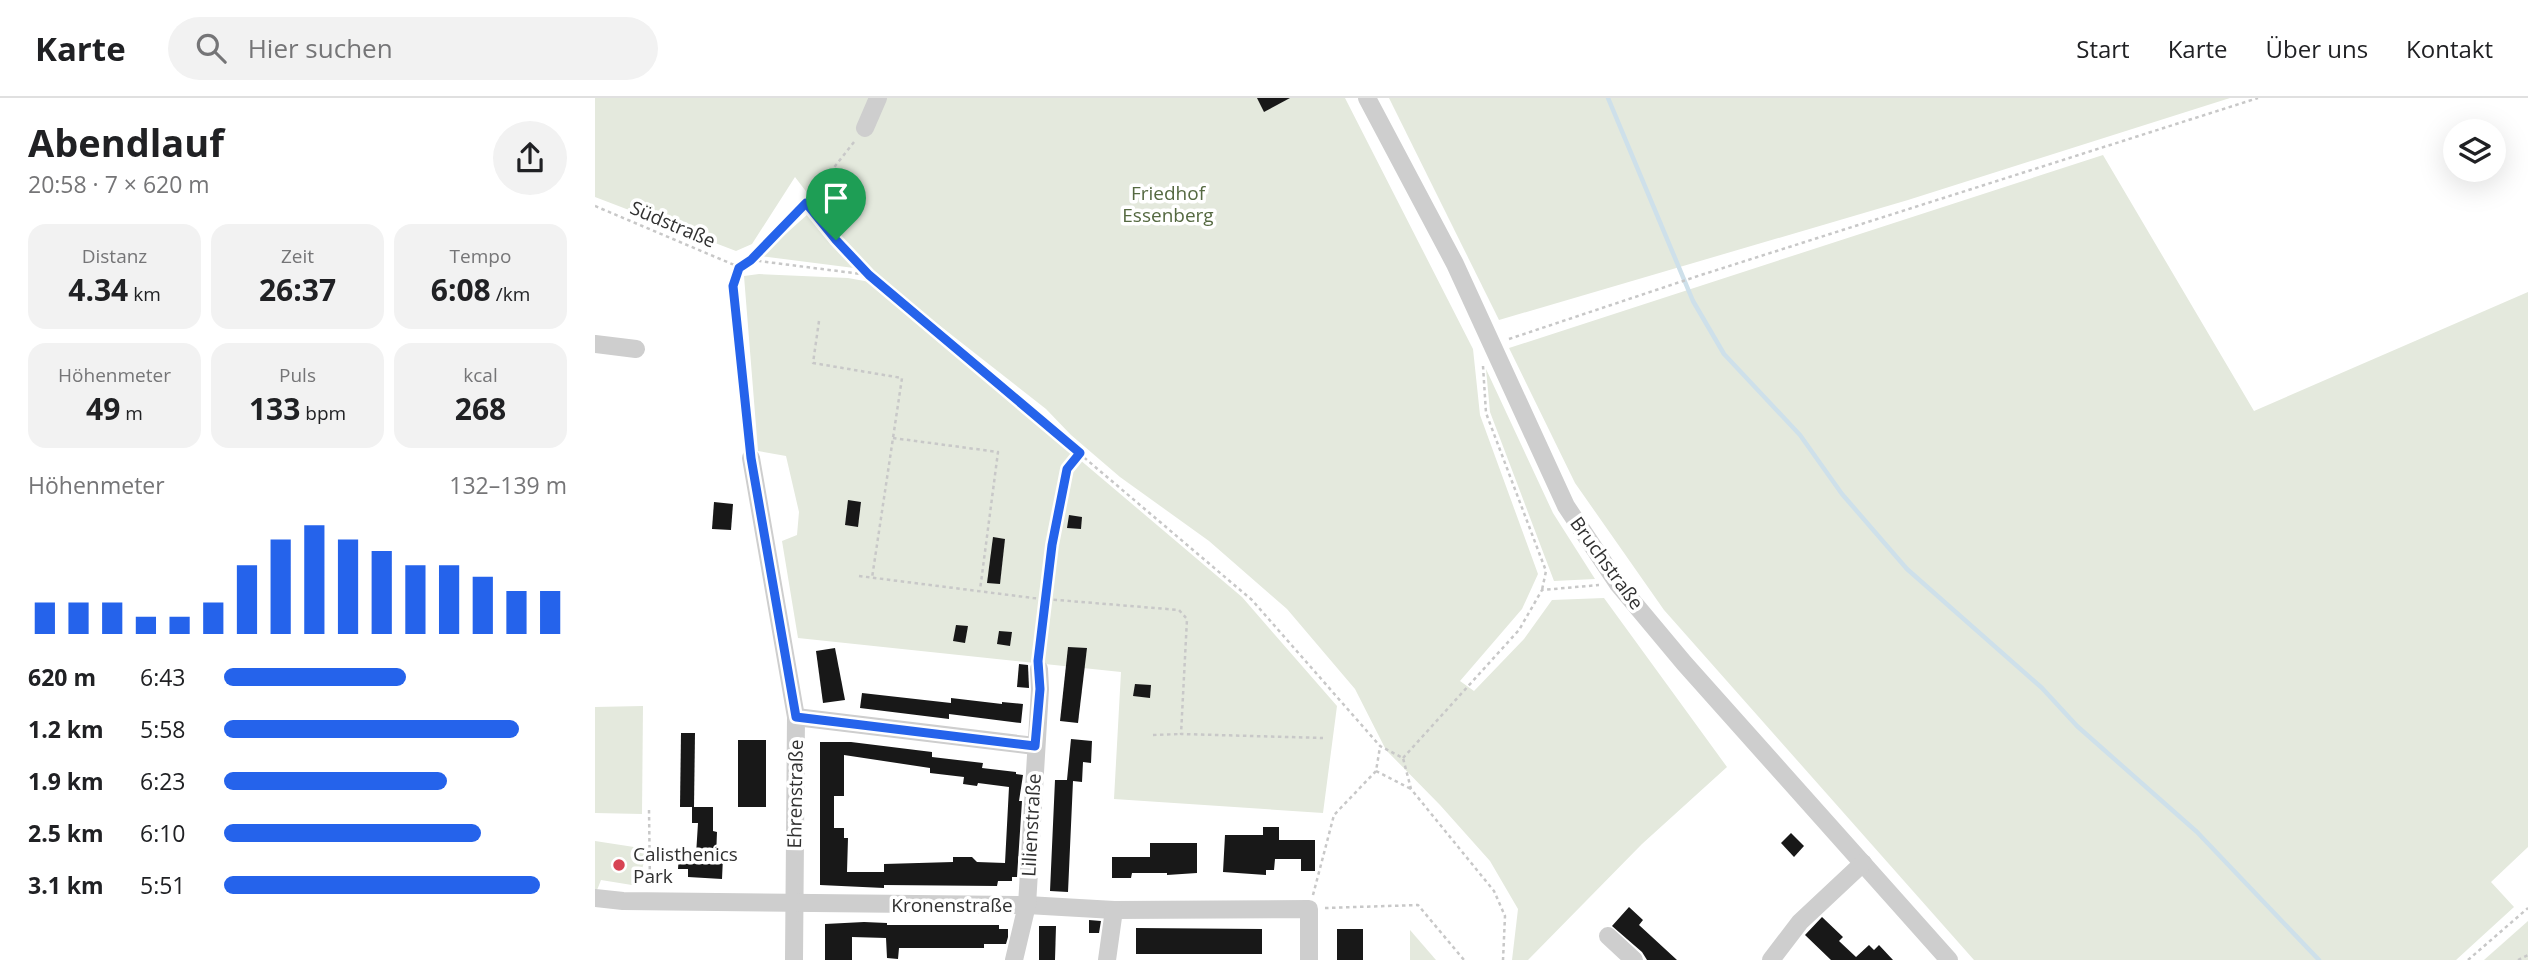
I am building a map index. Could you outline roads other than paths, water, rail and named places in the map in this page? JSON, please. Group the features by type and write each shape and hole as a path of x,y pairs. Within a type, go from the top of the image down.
{"street":[{"path":"865,128 878,98"},
{"name":"Bruchstraße","path":"1367,98 1455,264 1487,351 1566,506 1618,584 1684,663 1949,960"},
{"path":"595,344 636,349"},
{"name":"Ehrenstraße","path":"751,458 796,717 794,960"},
{"name":"Lilienstraße","path":"1014,960 1027,905 1039,669"},
{"path":"796,717 1035,746"},
{"path":"1771,960 1800,922 1863,863"},
{"name":"Kronenstraße","path":"595,898 650,901 1027,905 1114,910 1309,909 1310,960"},
{"path":"1107,960 1114,910"},
{"path":"1608,936 1634,960"}],"waterway":[{"path":"1608,98 1693,301 1724,354 1800,435 1842,494 1907,569 2042,688 2077,726 2197,832 2319,960"}],"place":[{"name":"Calisthenics Park","path":"619,865"}],"park label":[{"name":"Friedhof Essenberg","path":"1168,204"}]}
